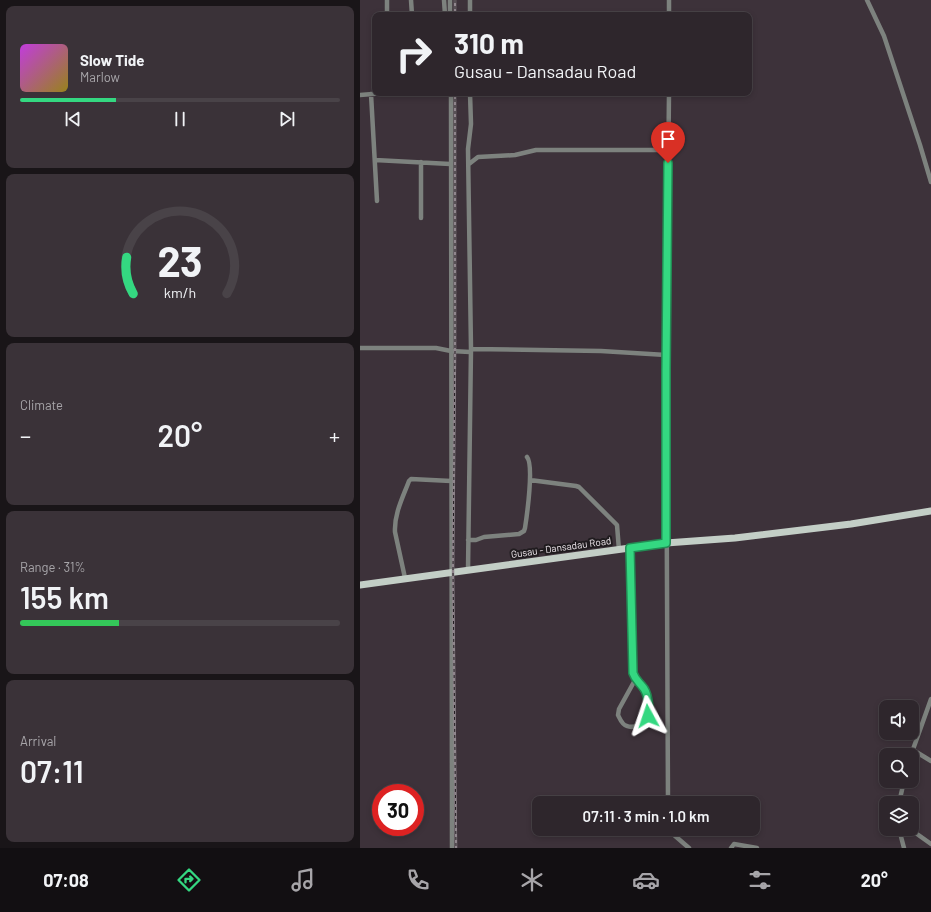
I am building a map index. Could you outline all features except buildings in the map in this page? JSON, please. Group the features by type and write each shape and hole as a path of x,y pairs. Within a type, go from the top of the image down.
{"main road":[{"name":"Gusau - Dansadau Road","path":"360,585 666,543 735,538 836,526 931,511"}],"street":[{"path":"387,0 387,12"},
{"path":"412,0 412,12"},
{"path":"444,0 445,12"},
{"path":"450,0 450,12"},
{"path":"470,0 470,12"},
{"path":"669,0 669,12"},
{"path":"867,0 884,36 931,182"},
{"path":"360,95 372,94"},
{"path":"372,96 378,201"},
{"path":"451,96 452,848"},
{"path":"468,570 470,351 468,144 471,124 470,96"},
{"path":"668,796 666,355 669,96"},
{"path":"469,164 473,159 482,156 515,154 536,150 669,150"},
{"path":"375,160 450,164"},
{"path":"421,162 421,218"},
{"path":"360,348 436,348 451,351 601,352 666,355"},
{"path":"468,540 519,534 524,531 530,480 530,460 527,457"},
{"path":"405,578 394,525 409,481 411,479 451,481"},
{"path":"530,480 579,487 617,525 619,550"},
{"path":"630,548 632,665 635,680 619,709 618,714 623,723 628,727 640,725 646,720 649,714 643,686 635,680"},
{"path":"913,748 931,699"},
{"path":"919,755 931,760"},
{"path":"919,835 931,844"},
{"path":"675,836 689,848"},
{"path":"901,836 904,848"},
{"path":"731,848 734,844 757,848"}],"railway":[{"path":"455,0 455,12"},
{"path":"455,96 453,571 456,848"}],"route":[{"path":"648,716 648,704 643,686 635,680 632,665 630,548 666,543 668,163"}]}
